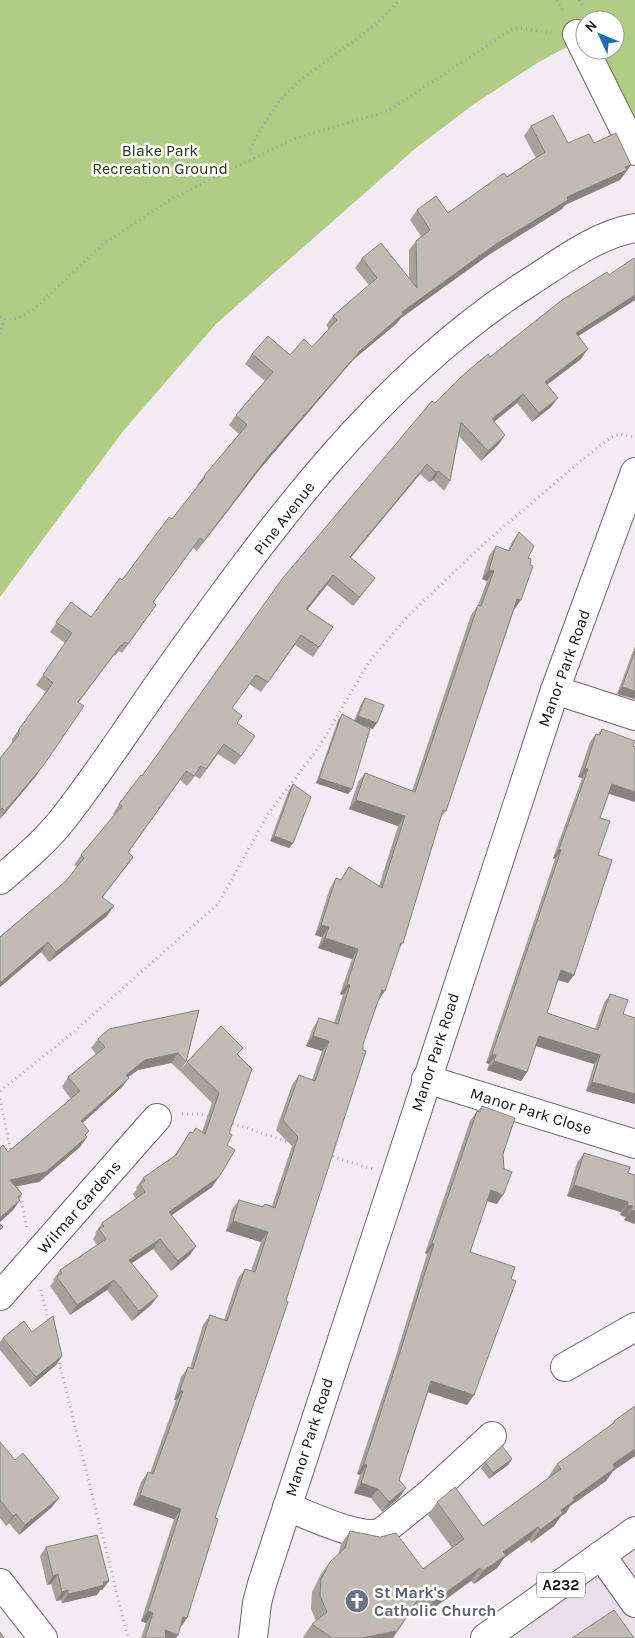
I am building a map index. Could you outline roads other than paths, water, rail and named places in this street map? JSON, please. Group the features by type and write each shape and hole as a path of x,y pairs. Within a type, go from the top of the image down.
{"main road":[{"path":"565,34 635,151"},
{"name":"Pine Avenue","path":"0,880 36,848 63,819 193,635 263,543 341,447 388,396 441,347 503,300 591,245 635,228"},
{"name":"Manor Park Road","path":"253,1638 257,1603 286,1507 394,1176 555,690 635,472"},
{"path":"555,690 635,716"},
{"name":"Manor Park Close","path":"426,1079 635,1144"},
{"name":"Wilmar Gardens","path":"0,1296 157,1118"},
{"path":"565,1367 635,1327"},
{"path":"286,1507 356,1532 375,1535 382,1532 428,1495 492,1436"},
{"name":"A232","path":"485,1638 635,1531"},
{"path":"601,1556 635,1603"},
{"path":"0,1583 43,1638"}],"place":[{"name":"St Mark's Catholic Church","path":"357,1601"}],"park label":[{"name":"Blake Park Recreation Ground","path":"160,159"}]}
